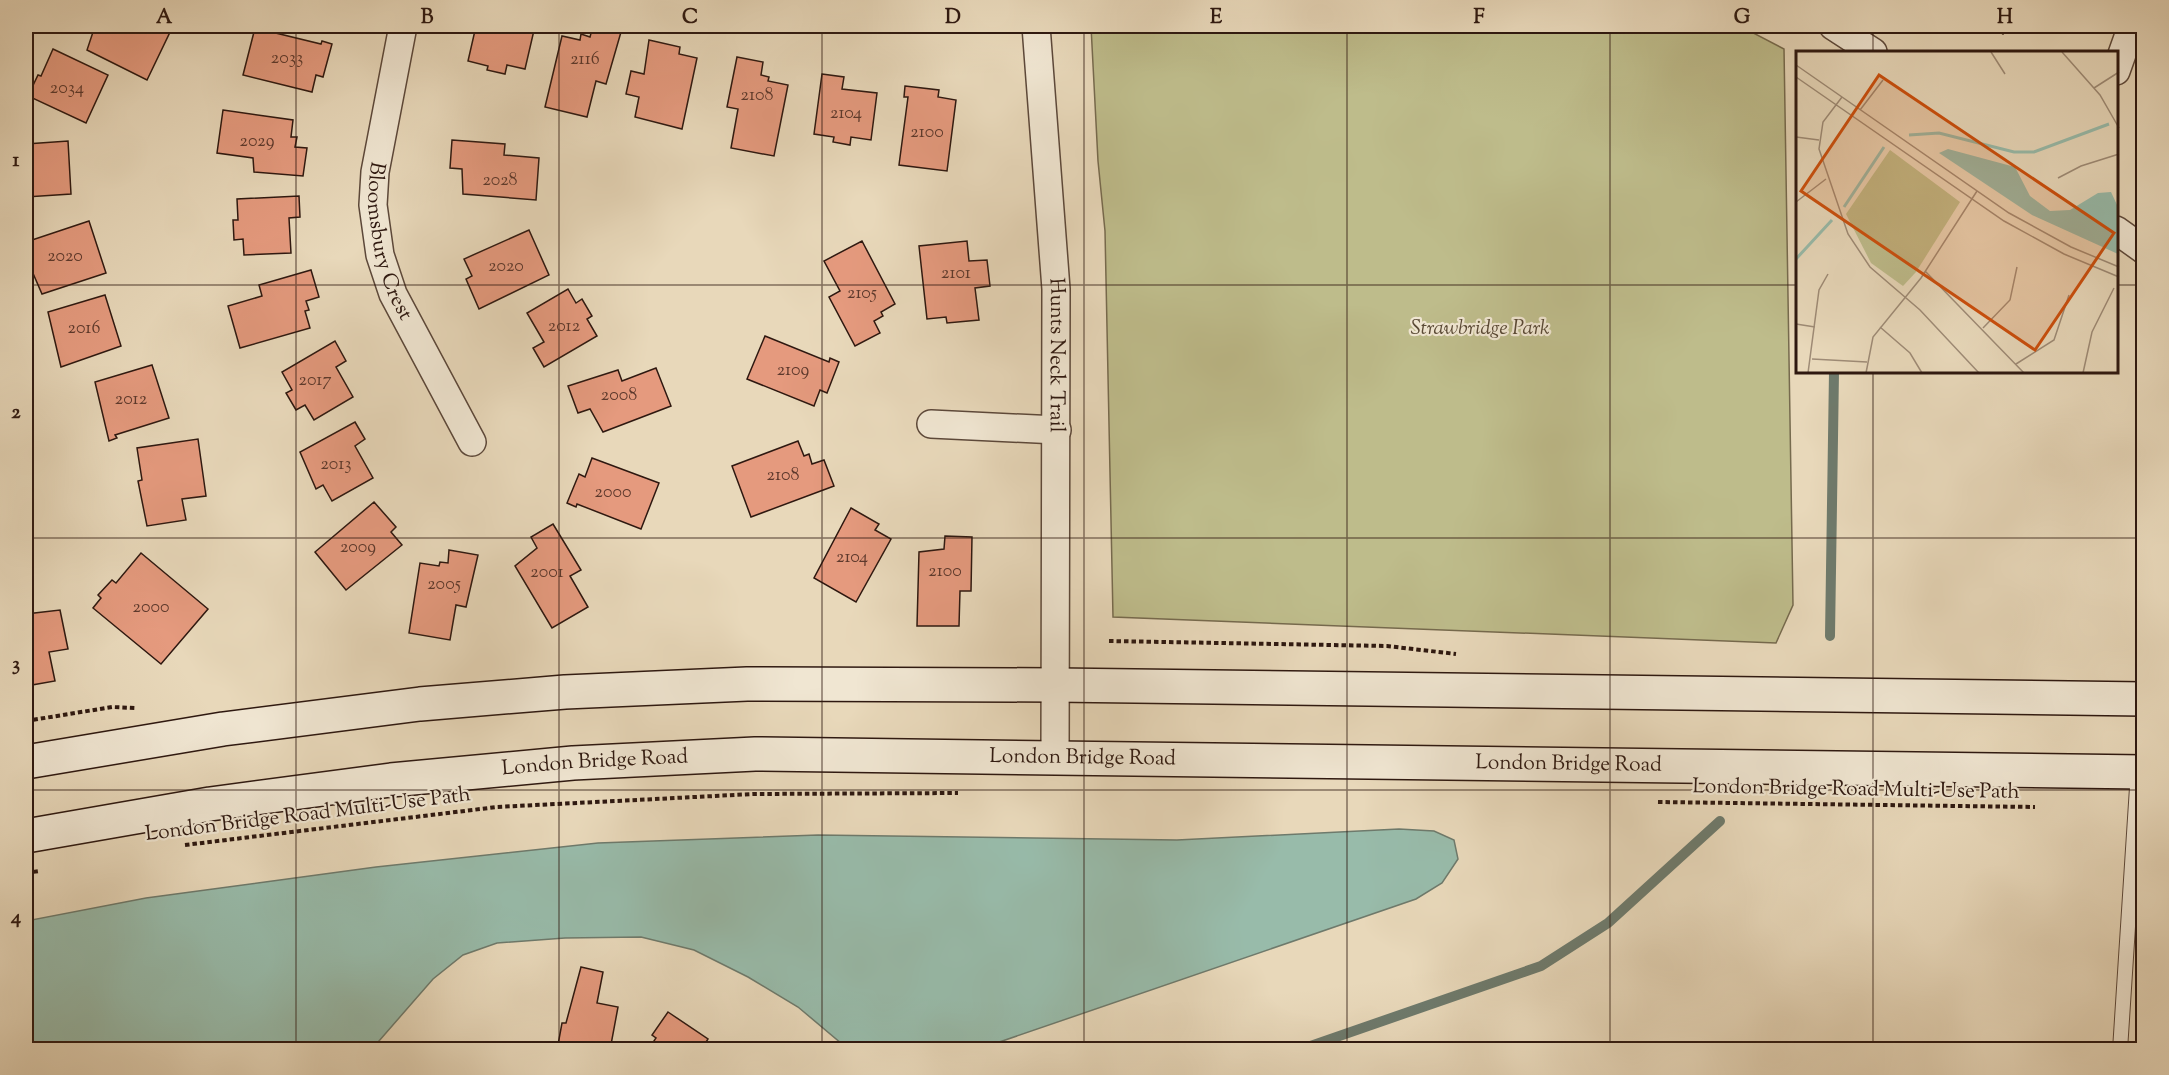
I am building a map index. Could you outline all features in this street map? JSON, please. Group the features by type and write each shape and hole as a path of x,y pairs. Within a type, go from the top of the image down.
{"main road":[{"path":"26,762 223,729 420,704 566,692 747,684 1056,685 2144,699"},
{"name":"London Bridge Road","path":"26,836 210,804 380,782 573,764 755,754 2141,772"}],"street":[{"name":"Bloomsbury Crest","path":"403,26 375,172 373,205 380,255 393,294 472,442"},
{"name":"Hunts Neck Trail","path":"1036,26 1056,289 1055,758"},
{"path":"1833,26 1871,51"},
{"path":"2118,65 2132,26"},
{"path":"2118,231 2144,250"},
{"path":"931,424 1057,430"}],"lane":[{"path":"2120,1050 2141,772"}],"path":[{"name":"London Bridge Road Multi-Use Path","path":"183,845 497,807 754,794 962,793"},
{"name":"London Bridge Road Multi-Use Path","path":"1651,802 2047,807"},
{"path":"26,873 48,869"}],"green space":[{"name":"Strawbridge Park","path":"1091,26 1740,26 1784,49 1793,605 1776,643 1113,617 1105,231 1098,161"}],"shaded area":[{"path":"1399,829 1434,831 1454,840 1458,859 1442,883 1416,899 979,1049 848,1049 798,1007 748,977 694,950 641,937 565,938 497,943 463,955 433,979 372,1049 26,1049 26,921 146,898 376,867 598,843 818,835 1177,840"}],"building":[{"path":"95,26 162,26 171,30 147,80 87,50"},
{"path":"476,26 535,26 525,69 507,65 505,74 487,70 488,66 468,61"},
{"path":"593,26 621,32 606,84 596,81 587,117 545,107 562,36 580,40 581,34 590,37"},
{"path":"1990,26 2009,26 2003,34"},
{"path":"255,28 321,44 322,41 332,44 323,77 316,75 312,92 243,75"},
{"path":"649,40 680,47 679,54 697,58 682,129 635,117 639,97 626,94 631,71 644,74"},
{"path":"53,49 108,75 86,123 28,96 38,75 41,76"},
{"path":"737,57 763,62 761,75 769,77 768,81 788,85 774,156 731,148 738,109 727,107"},
{"path":"822,74 844,77 842,89 877,93 871,140 851,137 850,145 833,142 834,137 814,134"},
{"path":"905,86 939,90 938,97 956,100 947,171 899,165 908,97 904,97"},
{"path":"223,110 293,120 291,137 297,137 295,147 307,148 303,176 254,172 253,158 217,153"},
{"path":"452,140 505,144 504,155 539,158 536,200 463,194 462,169 450,168"},
{"path":"68,141 71,194 26,197 26,144"},
{"path":"299,196 300,217 289,218 291,253 244,255 243,239 234,240 233,220 238,220 237,199"},
{"path":"89,221 106,273 42,294 32,271 26,242"},
{"path":"529,230 549,275 479,309 466,279 472,276 464,259"},
{"path":"862,241 895,304 881,312 883,316 874,321 880,333 855,346 829,297 840,291 824,261"},
{"path":"967,241 969,261 987,260 990,286 975,288 979,320 947,323 946,317 927,319 919,246"},
{"path":"311,270 319,297 306,301 309,310 305,311 310,328 240,348 228,306 262,296 259,285"},
{"path":"568,289 576,303 582,299 592,316 587,319 597,336 544,367 533,348 544,342 527,313"},
{"path":"105,295 121,346 61,367 48,312"},
{"path":"765,336 829,362 830,358 839,362 827,393 820,390 814,406 747,379"},
{"path":"335,341 346,361 336,367 353,397 314,420 305,405 296,410 286,393 292,390 282,372"},
{"path":"152,365 169,418 115,435 117,438 109,441 95,382"},
{"path":"656,368 671,406 603,432 590,409 578,413 568,386 618,370 622,381"},
{"path":"355,422 365,439 355,446 373,478 332,501 323,485 316,489 300,452"},
{"path":"198,439 206,496 182,499 186,520 147,526 138,481 142,480 137,448"},
{"path":"798,441 804,456 809,454 812,464 824,460 834,486 751,517 732,466"},
{"path":"592,458 659,483 641,529 577,504 576,507 567,503 579,474 585,477"},
{"path":"374,502 396,527 391,532 402,545 346,590 315,552"},
{"path":"851,508 879,524 875,530 891,539 856,602 814,578"},
{"path":"553,524 581,570 570,576 588,607 552,628 515,566 537,548 531,537"},
{"path":"945,536 972,537 971,591 960,591 959,626 917,626 919,552 944,549"},
{"path":"449,550 478,555 466,607 456,605 450,640 409,633 420,563 439,566 440,562 448,563"},
{"path":"141,553 208,609 161,664 93,608 101,598 98,595 112,580 116,583"},
{"path":"60,610 68,649 49,652 55,681 26,686 26,614"},
{"path":"581,967 603,972 597,1003 618,1007 610,1050 557,1050 562,1023 566,1023"},
{"path":"668,1012 708,1039 701,1050 648,1050 656,1038 652,1035"}],"waterway":[{"path":"1830,636 1834,374"},
{"path":"1299,1050 1541,966 1608,923 1720,821"}]}
